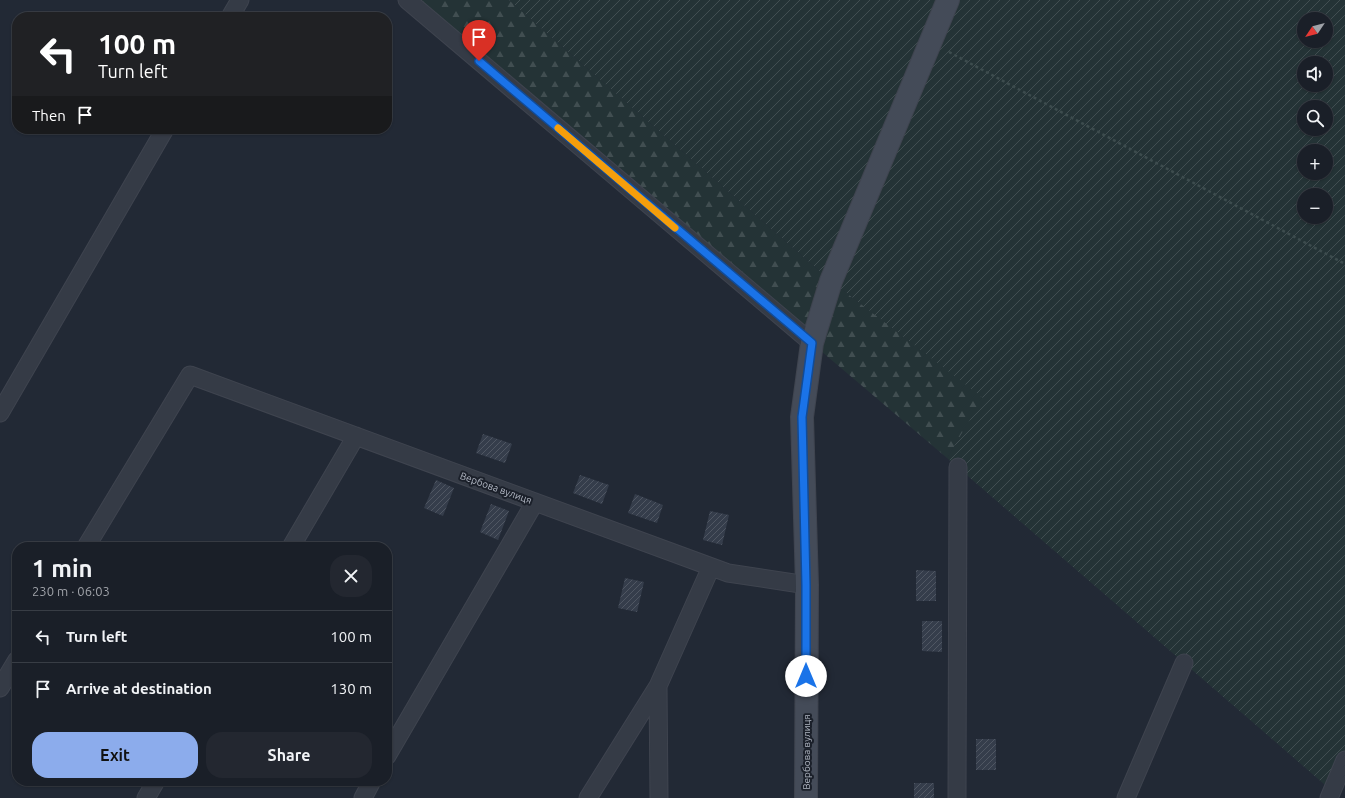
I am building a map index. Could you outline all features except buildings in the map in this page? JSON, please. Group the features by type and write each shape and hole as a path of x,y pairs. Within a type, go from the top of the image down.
{"street":[{"path":"233,12 240,0"},
{"path":"407,0 812,343"},
{"name":"Вербова вулиця","path":"806,798 806,585 802,417 812,343 831,281 948,0"},
{"path":"0,412 162,134"},
{"name":"Вербова вулиця","path":"89,542 190,375 728,573 806,585"},
{"path":"294,542 356,436"},
{"path":"956,798 958,467"},
{"path":"392,747 535,502"},
{"path":"588,798 658,686 711,567"},
{"path":"1126,798 1184,663"},
{"path":"0,688 12,668"},
{"path":"658,686 658,798"},
{"path":"1328,798 1345,760"},
{"path":"146,798 153,786"},
{"path":"362,798 369,786"}],"path":[{"path":"931,42 1345,264"}],"green space":[{"path":"407,0 509,0 831,281 984,398 947,458"},
{"path":"509,0 1345,0 1345,760 1332,791 947,458 983,398 831,281"}],"slow traffic":[{"path":"558,128 675,228"}],"route":[{"path":"479,61 812,343 802,417 806,585 806,676"}]}
